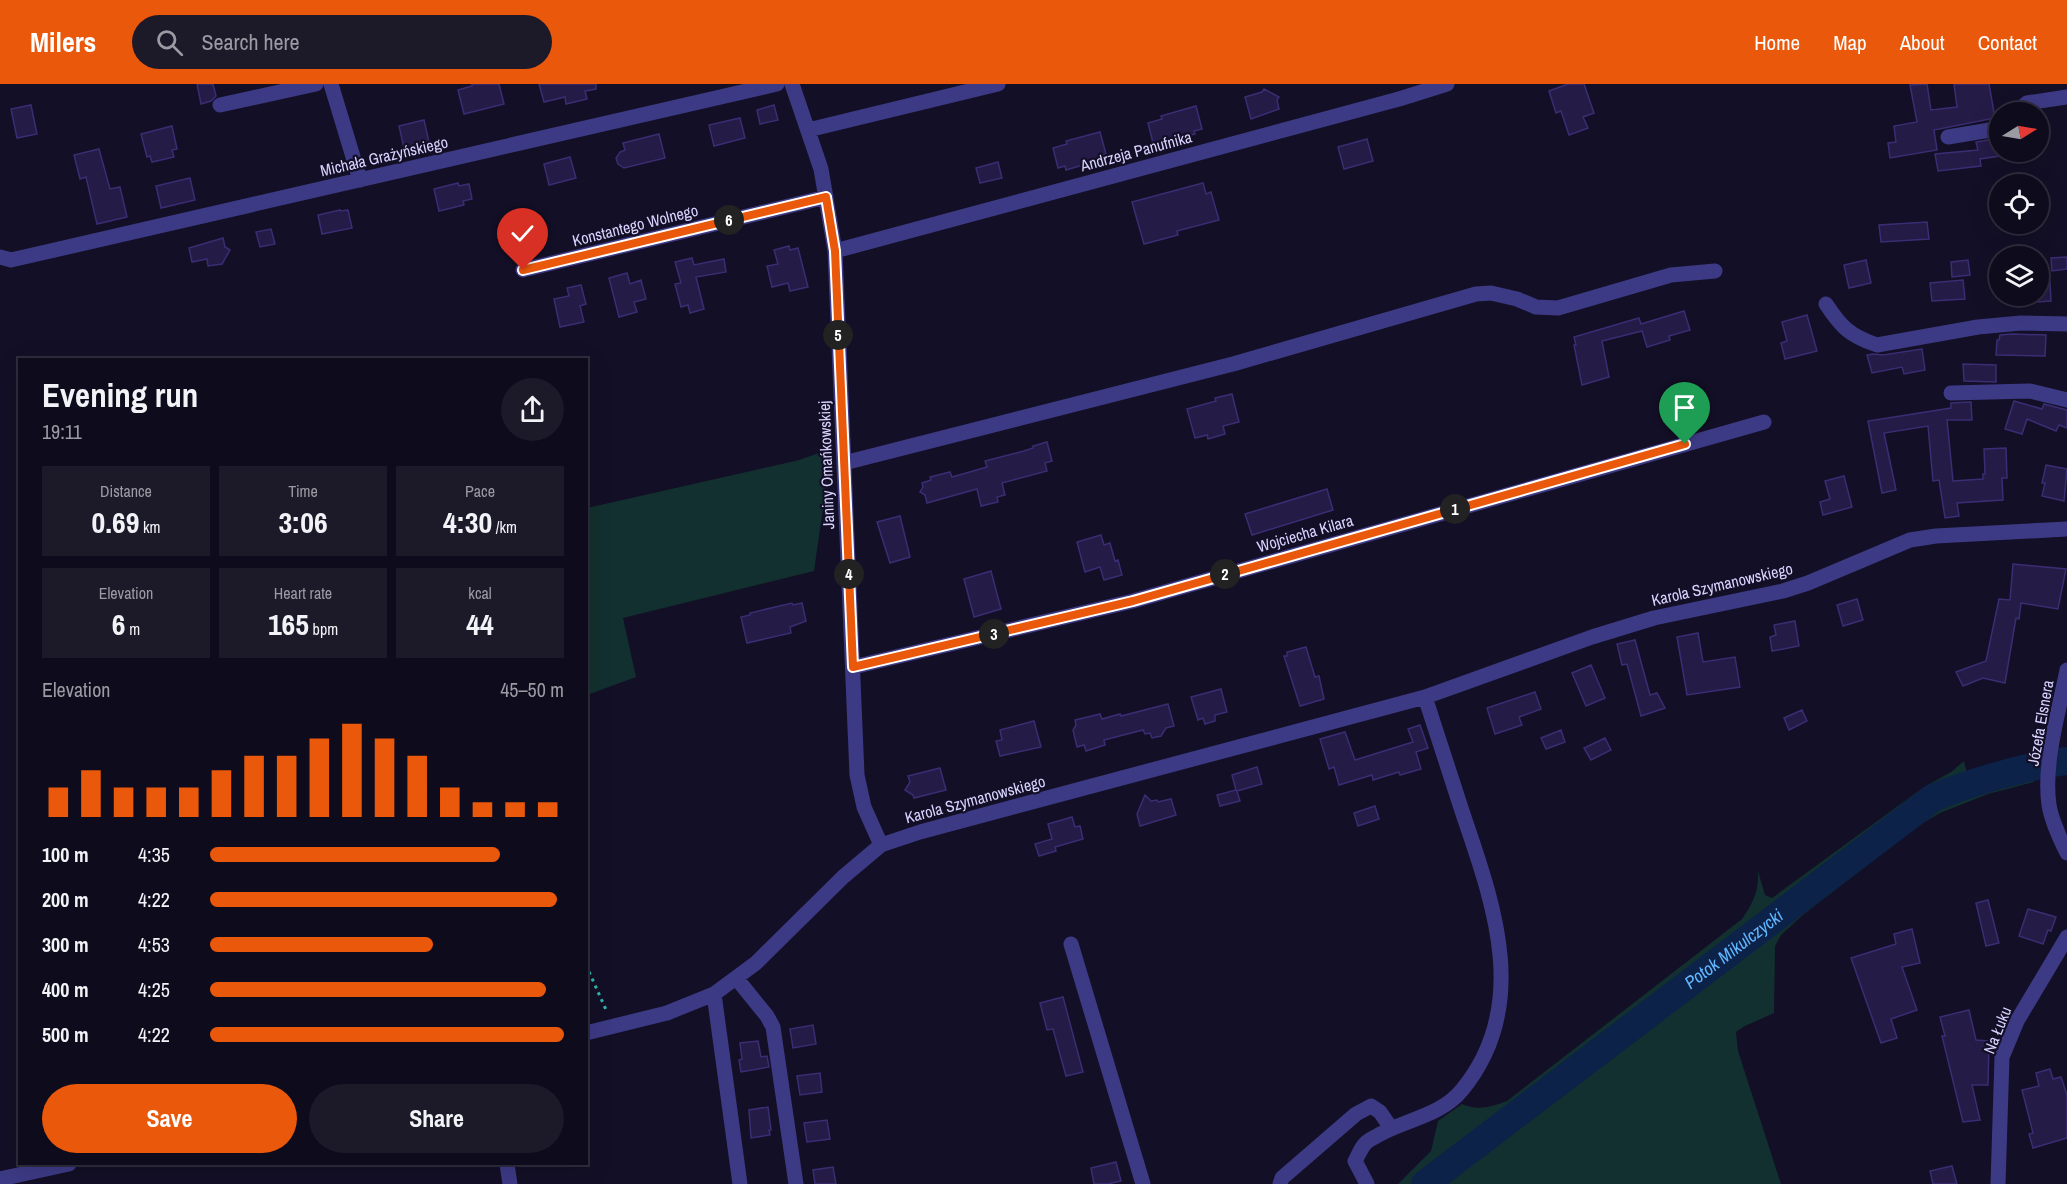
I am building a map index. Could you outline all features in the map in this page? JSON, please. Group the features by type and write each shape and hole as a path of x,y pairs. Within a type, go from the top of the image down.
{"street":[{"path":"220,105 316,84"},
{"path":"331,84 360,180"},
{"name":"Michała Grażyńskiego","path":"0,257 11,260 777,84"},
{"name":"Janiny Omańkowskiej","path":"792,84 821,169 835,251 857,775 864,807 881,845"},
{"path":"808,129 998,84"},
{"name":"Andrzeja Panufnika","path":"835,251 1399,99 1447,84"},
{"path":"2034,102 2067,97"},
{"path":"1948,137 1989,130"},
{"name":"Konstantego Wolnego","path":"523,270 826,197"},
{"path":"844,463 1233,364 1476,294 1491,293 1517,299 1536,307 1558,308 1671,275 1715,271"},
{"path":"1826,304 1840,326 1867,342 1877,345 1978,327 2021,323 2067,324"},
{"path":"1951,393 2030,391 2067,400"},
{"name":"Wojciecha Kilara","path":"853,667 1133,601 1764,422"},
{"name":"Karola Szymanowskiego","path":"588,1033 667,1013 714,994 756,963 843,877 881,845 932,829 1425,697 1643,621 1783,591 1808,583 1910,540 1936,536 2067,529"},
{"name":"Józefa Elsnera","path":"2067,670 2048,782 2049,807 2067,853"},
{"path":"1367,1184 1355,1161 1364,1143 1391,1128 1423,1117 1459,1094 1478,1071 1491,1039 1499,1003 1502,968 1492,900 1425,697"},
{"name":"Na Łuku","path":"1998,1184 2002,1057 2017,1021 2067,937"},
{"path":"1071,944 1143,1184"},
{"path":"737,979 773,1027 796,1184"},
{"path":"714,994 740,1184"},
{"path":"1280,1184 1282,1178 1356,1114 1371,1106 1380,1112 1391,1128"},
{"path":"0,1179 64,1165"},
{"path":"507,1165 510,1184"}],"path":[{"path":"588,969 614,1027"}],"green space":[{"path":"832,445 814,571 623,618 636,677 588,695 588,508 799,460"},
{"path":"2038,754 2034,782 1988,794 1940,813 1918,826 1804,914 1781,935 1775,946 1774,1013 1736,1032 1738,1051 1781,1184 1398,1184 1431,1151 1438,1121 1462,1104 1484,1107 1507,1101 1742,919 1754,896 1758,871 1765,895 1772,898 1924,787 1951,772 1964,761 1967,774"}],"building":[{"path":"197,84 213,84 216,96 211,101 201,104"},
{"path":"472,84 499,84 504,104 464,114 458,90 472,86"},
{"path":"539,84 596,84 596,89 585,91 587,99 566,104 565,97 544,102"},
{"path":"1568,84 1584,84 1594,113 1583,117 1588,128 1569,135 1561,111 1556,113 1549,91"},
{"path":"1927,84 1931,110 1957,107 1954,84 1989,84 1992,102 1989,102 1989,119 1934,130 1937,150 1890,158 1888,143 1896,142 1894,126 1917,122 1910,85"},
{"path":"1264,89 1279,97 1277,100 1279,109 1251,119 1245,97 1262,92"},
{"path":"31,105 37,134 17,138 11,109"},
{"path":"774,105 778,120 760,124 757,110"},
{"path":"1196,106 1202,129 1194,131 1195,134 1179,138 1179,140 1161,145 1160,142 1153,143 1148,123 1162,119 1161,116"},
{"path":"740,118 745,138 714,146 709,125"},
{"path":"424,120 429,142 404,148 399,126"},
{"path":"172,126 177,149 172,150 174,157 152,162 150,156 147,157 141,134"},
{"path":"1100,132 1106,154 1098,157 1099,159 1066,170 1065,166 1058,168 1053,148 1067,144 1066,141"},
{"path":"659,134 665,158 624,168 618,164 616,158 620,152 625,150 623,143"},
{"path":"1367,139 1373,161 1344,169 1338,147"},
{"path":"1989,140 1989,158 1980,159 1981,166 1938,171 1935,154 1978,150 1976,142"},
{"path":"99,149 110,189 120,187 127,217 97,224 86,177 80,179 74,155"},
{"path":"570,157 576,178 549,185 544,164"},
{"path":"998,162 1002,178 980,183 976,168"},
{"path":"190,178 195,200 161,208 156,186"},
{"path":"458,183 459,186 469,184 472,199 463,201 464,205 439,211 434,189"},
{"path":"1203,183 1206,194 1211,192 1219,220 1177,231 1178,235 1144,244 1132,202"},
{"path":"348,210 352,228 322,234 318,215"},
{"path":"1927,222 1929,239 1881,242 1879,225"},
{"path":"271,229 275,244 260,247 256,232"},
{"path":"223,238 225,247 230,250 222,264 208,266 207,259 192,262 189,248"},
{"path":"789,246 790,250 798,248 808,287 790,291 788,283 772,287 767,266 778,264 774,250"},
{"path":"2067,257 2067,269 2052,271 2051,258"},
{"path":"692,258 694,265 724,259 726,272 696,277 704,309 690,313 688,305 681,307 675,284 681,283 675,262"},
{"path":"1866,260 1871,283 1849,288 1844,265"},
{"path":"1968,260 1970,275 1952,277 1951,262"},
{"path":"627,273 630,284 641,280 646,299 634,302 637,312 619,317 609,278"},
{"path":"1963,280 1965,299 1932,301 1930,283"},
{"path":"2049,282 2051,301 2049,301"},
{"path":"581,285 586,304 580,306 584,322 560,327 554,299 569,296 567,288"},
{"path":"1684,311 1690,330 1669,336 1670,340 1647,347 1642,331 1602,341 1609,377 1582,385 1574,337 1639,318 1641,324"},
{"path":"1807,315 1817,351 1785,359 1781,343 1787,341 1782,322"},
{"path":"2000,335 2046,335 2045,356 1996,355 1997,340"},
{"path":"1922,349 1925,370 1904,374 1902,367 1872,373 1867,355"},
{"path":"1963,364 1996,365 1996,382 1964,381"},
{"path":"1232,394 1239,422 1223,426 1225,434 1208,439 1207,435 1195,438 1187,409"},
{"path":"2014,401 2042,409 2044,404 2067,410 2067,428 2059,425 2056,431 2027,419 2022,434 2005,429"},
{"path":"1971,402 1972,420 1947,420 1953,481 1983,479 1983,474 1985,474 1984,449 2006,448 2007,478 2002,478 2003,500 1957,503 1959,516 1945,518 1939,480 1933,481 1928,426 1884,433 1896,490 1882,493 1868,421 1951,408 1951,403"},
{"path":"1047,442 1052,461 1045,463 1047,471 1002,483 1005,495 997,497 998,502 981,506 977,489 927,503 925,495 920,492 923,487 922,483 931,480 930,477 950,472 952,477 987,467 985,461 1024,451"},
{"path":"2046,465 2067,469 2064,501 2042,496"},
{"path":"1844,476 1852,507 1823,515 1820,502 1830,499 1825,481"},
{"path":"1327,489 1333,510 1252,535 1245,514"},
{"path":"900,516 910,557 890,563 877,522"},
{"path":"1101,535 1104,545 1110,543 1122,575 1104,580 1100,567 1085,572 1077,542"},
{"path":"2013,564 2066,569 2058,609 2021,603 2019,619 2016,618 2005,683 1983,678 1963,686 1956,672 1986,661 1999,599 2010,600"},
{"path":"991,571 1001,609 974,617 964,579"},
{"path":"1857,599 1863,620 1843,626 1837,605"},
{"path":"792,603 793,605 802,603 806,621 790,627 791,633 747,643 741,617"},
{"path":"1795,621 1799,646 1772,651 1770,637 1776,635 1774,625"},
{"path":"1698,633 1703,662 1735,657 1740,687 1687,695 1677,637"},
{"path":"1635,640 1650,695 1657,693 1665,708 1641,716 1627,664 1622,665 1617,644"},
{"path":"1306,647 1315,677 1319,676 1324,699 1300,706 1284,656 1287,656 1287,652"},
{"path":"1591,665 1605,698 1586,706 1572,673"},
{"path":"1221,689 1227,712 1215,715 1215,721 1205,724 1203,718 1198,720 1191,697"},
{"path":"1535,692 1541,709 1519,717 1522,725 1495,734 1487,708"},
{"path":"1168,704 1174,726 1166,728 1161,736 1152,738 1150,733 1145,734 1143,730 1104,740 1105,745 1086,751 1084,745 1077,747 1073,730 1076,725 1075,720 1100,714 1102,719 1120,714 1121,716"},
{"path":"1802,710 1807,721 1789,730 1784,718"},
{"path":"1034,721 1041,747 1000,756 996,741 1002,740 1000,730"},
{"path":"1420,725 1428,748 1416,752 1421,769 1400,775 1399,772 1373,780 1372,775 1339,785 1334,767 1329,769 1320,739 1345,732 1355,760 1413,742 1408,729"},
{"path":"1561,730 1565,742 1546,749 1541,738"},
{"path":"1605,738 1611,750 1591,760 1584,748"},
{"path":"1257,767 1262,784 1237,791 1240,801 1220,806 1217,795 1236,790 1232,775"},
{"path":"940,768 946,790 914,798 905,790 910,782 908,776"},
{"path":"1145,795 1151,801 1171,799 1176,815 1140,826 1137,814"},
{"path":"1375,806 1379,819 1358,826 1354,813"},
{"path":"1072,817 1075,827 1080,826 1083,839 1055,847 1056,851 1039,856 1035,844 1052,839 1048,824"},
{"path":"1988,900 1999,943 1986,946 1976,903"},
{"path":"2028,909 2056,917 2043,944 2019,936"},
{"path":"1912,929 1920,963 1902,967 1917,1010 1891,1019 1897,1038 1881,1043 1851,958 1896,944 1894,934"},
{"path":"1063,997 1083,1072 1066,1076 1053,1029 1047,1030 1040,1003"},
{"path":"1969,1010 1976,1040 1989,1041 1988,1085 1972,1085 1980,1120 1963,1122 1942,1036 1945,1036 1940,1017"},
{"path":"813,1025 816,1044 793,1048 790,1029"},
{"path":"758,1041 761,1057 767,1056 769,1067 741,1072 740,1043"},
{"path":"2050,1069 2053,1079 2061,1077 2067,1095 2067,1138 2033,1148 2029,1134 2033,1133 2022,1090 2039,1086 2036,1073"},
{"path":"820,1073 822,1092 800,1095 797,1076"},
{"path":"768,1107 770,1135 751,1138 749,1110"},
{"path":"827,1120 830,1139 807,1142 804,1123"},
{"path":"1116,1162 1121,1181 1094,1184 1091,1168"},
{"path":"1952,1166 1957,1184 1933,1184 1930,1171"},
{"path":"833,1167 836,1184 815,1184 813,1170"}],"waterway":[{"name":"Potok Mikulczycki","path":"1425,1184 1933,798 1999,775 2067,761"}],"route":[{"path":"523,270 826,197 835,251 853,667 1133,601 1685,444"}]}
